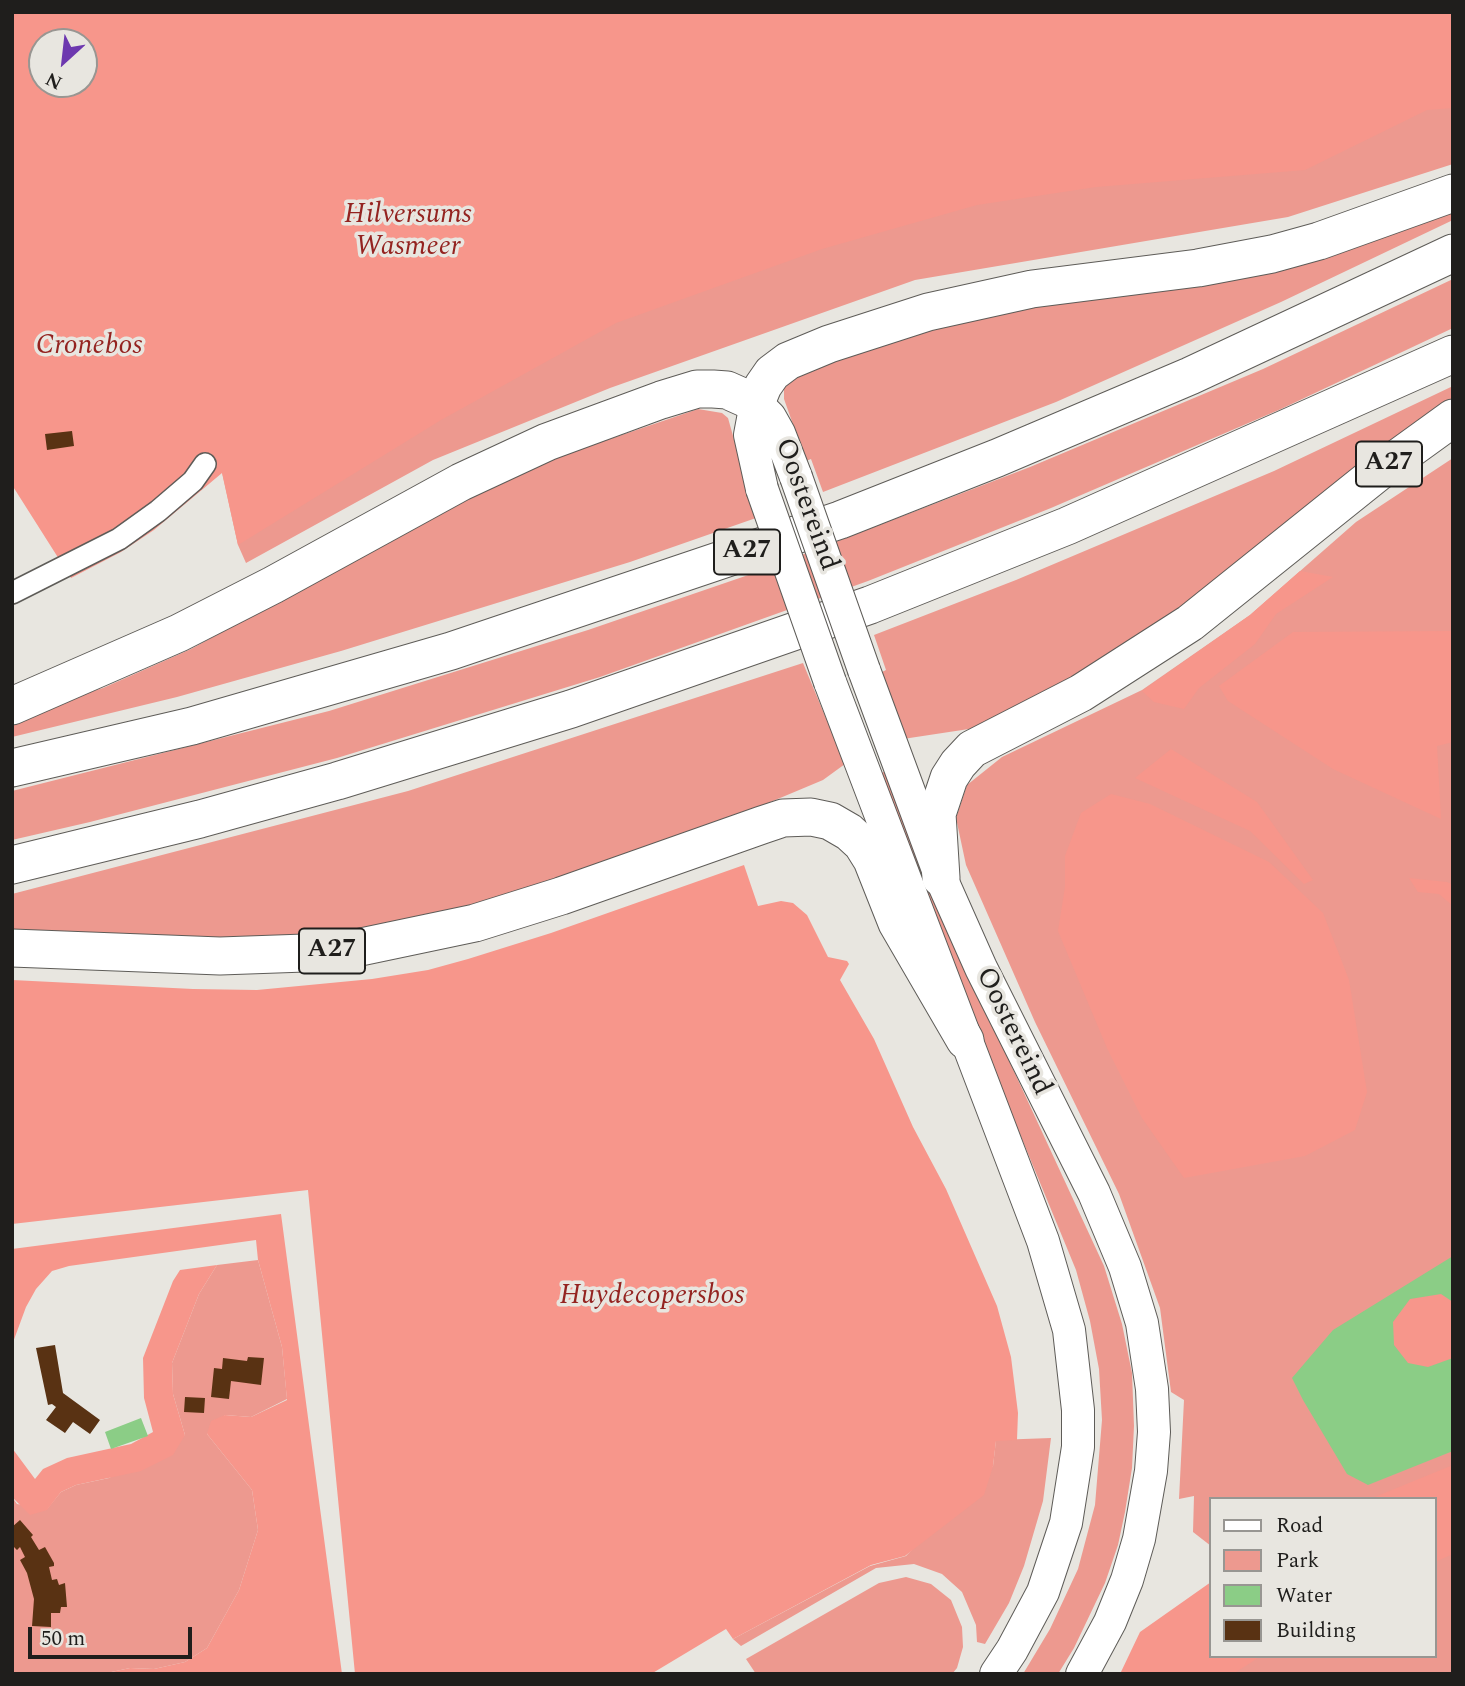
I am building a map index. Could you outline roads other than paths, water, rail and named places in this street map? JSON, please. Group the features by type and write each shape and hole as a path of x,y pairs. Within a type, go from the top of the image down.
{"highway":[{"path":"12,706 179,633 273,586 461,482 547,442 697,389 727,390 756,402 772,373 788,360 928,312 1032,289 1198,268 1272,254 1330,237 1453,193"},
{"name":"A27","path":"12,768 192,726 451,652 840,520 998,458 1178,382 1453,253"},
{"name":"A27","path":"12,865 200,819 337,781 570,709 870,605 1067,526 1453,354"},
{"name":"A27","path":"941,878 937,814 949,778 972,749 1080,693 1190,622 1337,505 1453,418"},
{"name":"A27","path":"12,948 220,956 356,948 475,923 561,896 783,818 811,817 830,821 849,832 862,844 872,860 897,923 965,1040"}],"main road":[{"name":"Oostereind","path":"756,402 770,417 779,433 941,878 981,968 1094,1194 1125,1267 1142,1323 1148,1356 1154,1432 1151,1471 1127,1580 1110,1622 1082,1674"},
{"name":"Oostereind","path":"756,402 750,436 762,489 830,682 1043,1241 1069,1330 1078,1410 1077,1447 1066,1523 1055,1563 1030,1618 996,1674"}],"street":[{"path":"12,593 119,539 167,504 193,481 205,464"}],"water":[{"path":"1453,1256 1453,1302 1441,1294 1410,1299 1393,1322 1394,1345 1408,1363 1428,1367 1453,1358 1453,1451 1368,1485 1347,1474 1292,1378 1333,1330"},
{"path":"141,1418 148,1436 111,1449 105,1432"}],"park label":[{"name":"Hilversums Wasmeer","path":"408,233"},
{"name":"Cronebos","path":"89,348"},
{"name":"Huydecopersbos","path":"652,1298"}]}
